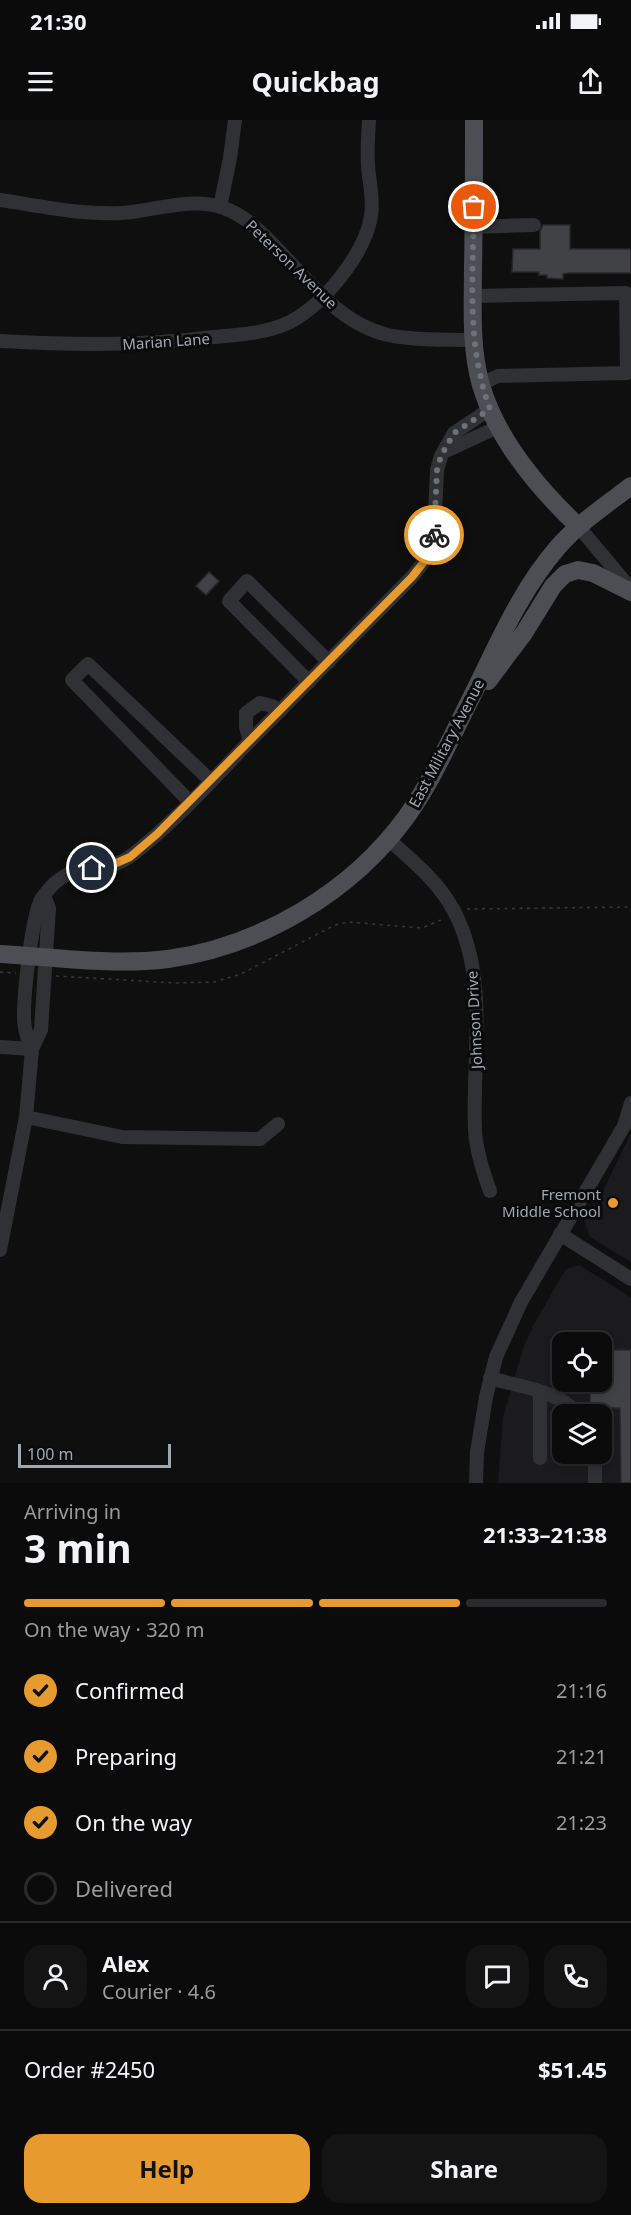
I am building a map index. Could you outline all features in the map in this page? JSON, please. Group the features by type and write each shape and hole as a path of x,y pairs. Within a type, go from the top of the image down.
{"main road":[{"path":"474,120 474,339 481,384 490,409 526,470 549,498 578,526"},
{"name":"East Military Avenue","path":"0,954 40,963 167,959 225,945 277,925 302,911 350,877 388,839 424,789 525,594 558,547 578,526 631,486"},
{"path":"468,705 498,670 546,596 565,574 578,570 592,573 631,591"}],"street":[{"path":"220,207 235,120"},
{"name":"Marian Lane","path":"0,341 107,346 239,335 289,322 322,297 353,260 372,215 368,163 369,120"},
{"name":"Peterson Avenue","path":"0,200 45,209 85,213 123,213 202,203 220,207 240,215 259,229 322,297 363,326 387,335 474,339"},
{"path":"474,227 534,225"},
{"path":"473,296 626,293 627,373 498,376 481,384"},
{"path":"446,451 454,433 490,409"},
{"path":"0,1250 26,1117 32,1049 41,1030 36,908 61,876 79,869 105,868 130,857 190,802 309,682 423,563 434,538 437,470 441,456 446,451 500,426"},
{"path":"578,526 631,591"},
{"path":"309,682 229,601 247,581 328,662"},
{"path":"190,802 72,680 88,664 211,781"},
{"path":"250,741 246,727 246,713 260,704 272,706 280,711"},
{"name":"Johnson Drive","path":"388,839 421,868 440,889 455,913 468,948 475,992 477,1047 475,1131 482,1168 490,1191"},
{"path":"32,1049 24,1026 28,974 40,963"},
{"path":"0,1047 32,1049"},
{"path":"476,1483 477,1452 496,1357 520,1302 624,1126 631,1104"},
{"path":"26,1117 122,1137 260,1139 278,1124"},
{"path":"0,1174 15,1175"},
{"path":"560,1234 631,1279"},
{"path":"490,1378 568,1404"},
{"path":"540,1393 540,1458"},
{"path":"595,1464 595,1483"}],"path":[{"path":"40,963 175,983 214,982 241,974 335,925 348,922 422,928 455,913 480,908 631,907"},
{"path":"0,972 28,974"}],"shaded area":[{"name":"Fremont Middle School","path":"631,1133 631,1262 590,1237 584,1220 605,1187"},
{"path":"579,1265 631,1297 631,1483 498,1483 503,1417 524,1346 567,1269"}],"building":[{"path":"543,225 570,225 570,249 631,249 631,273 569,273 563,274 563,279 547,278 547,275 539,275 539,272 512,272 513,249 540,249 540,232"},
{"path":"209,572 219,581 206,595 196,586"},
{"path":"612,1350 631,1350 631,1483 621,1483 620,1408 612,1408 612,1404 590,1404 590,1392 612,1392"}],"way so far":[{"path":"434,535 438,462 454,433 490,409 481,384 474,339 474,207"}],"place":[{"name":"Fremont Middle School","path":"613,1203"}],"route":[{"path":"92,868 105,868 130,857 195,797 412,577 430,550 434,535"}]}
